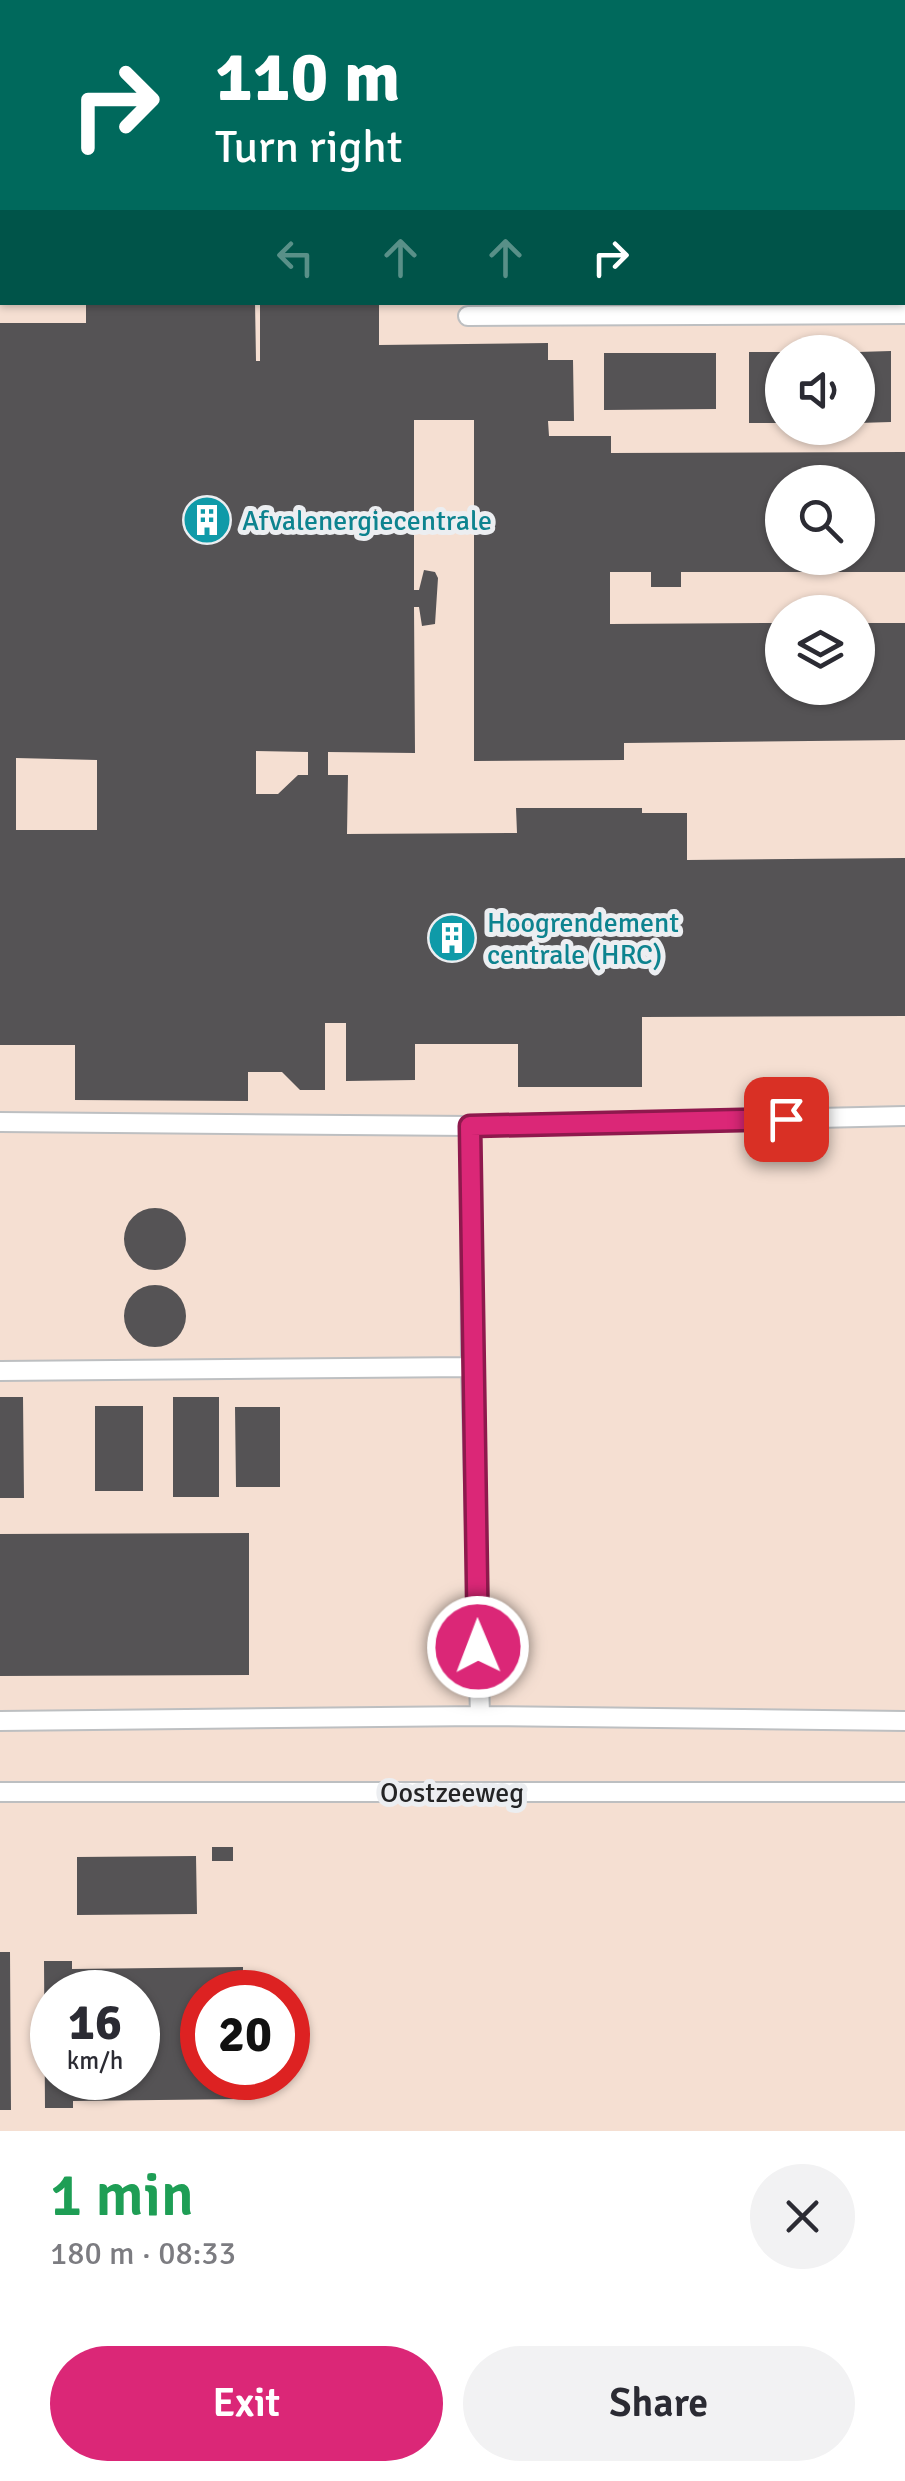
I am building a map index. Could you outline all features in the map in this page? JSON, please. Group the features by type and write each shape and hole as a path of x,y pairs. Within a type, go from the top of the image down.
{"lane":[{"path":"468,316 905,314"},
{"path":"0,1122 470,1126 905,1116"},
{"path":"470,1126 471,1366 480,1716"},
{"path":"0,1370 471,1366"},
{"path":"0,1720 480,1716 905,1721"},
{"name":"Oostzeeweg","path":"0,1792 905,1792"}],"shaded area":[{"path":"0,305 905,305 905,2131 0,2131"}],"building":[{"path":"86,305 255,305 256,361 260,361 260,305 379,305 379,345 548,343 548,360 573,360 574,421 548,421 549,436 611,436 611,453 905,452 905,572 875,572 875,465 765,465 765,572 681,572 681,587 651,587 651,572 610,572 610,624 765,623 765,705 875,705 875,623 905,623 905,740 624,743 624,760 474,761 474,420 414,420 414,590 419,590 424,570 435,572 438,578 435,624 422,626 419,607 414,607 415,753 328,752 328,775 348,775 347,834 517,833 516,808 642,808 642,813 687,813 687,860 905,858 905,1016 642,1017 642,1087 518,1087 518,1044 415,1044 415,1080 346,1081 346,1023 325,1023 325,1090 300,1090 282,1072 248,1072 248,1101 75,1100 75,1045 0,1045 0,323 86,323","holes":["256,751 308,752 308,775 298,775 278,794 256,794","16,758 97,760 97,830 16,830"]},
{"path":"875,351 891,351 891,422 875,422"},
{"path":"749,352 765,352 765,423 749,423"},
{"path":"604,353 716,353 716,409 604,410"},
{"path":"155,1208 177,1217 186,1239 177,1261 155,1270 133,1261 124,1239 133,1217"},
{"path":"155,1285 177,1294 186,1316 177,1338 155,1347 133,1338 124,1316 133,1294"},
{"path":"0,1397 23,1397 24,1498 0,1498"},
{"path":"173,1397 219,1397 219,1497 173,1497"},
{"path":"95,1406 143,1406 143,1491 95,1491"},
{"path":"235,1407 280,1407 280,1487 236,1487"},
{"path":"249,1533 249,1675 0,1676 0,1534"},
{"path":"212,1847 233,1847 233,1861 212,1861"},
{"path":"196,1856 197,1914 77,1915 77,1857"},
{"path":"0,1952 10,1952 11,2110 0,2110"},
{"path":"44,1961 72,1961 72,1969 243,1967 180,1970 180,2100 160,2100 160,1970 44,1970"},
{"path":"45,2100 158,2100 73,2101 73,2108 45,2108"}],"place":[{"name":"Afvalenergiecentrale","path":"207,520"},
{"name":"Hoogrendement centrale (HRC)","path":"452,938"}],"route":[{"path":"478,1647 470,1126 786,1119"}]}
